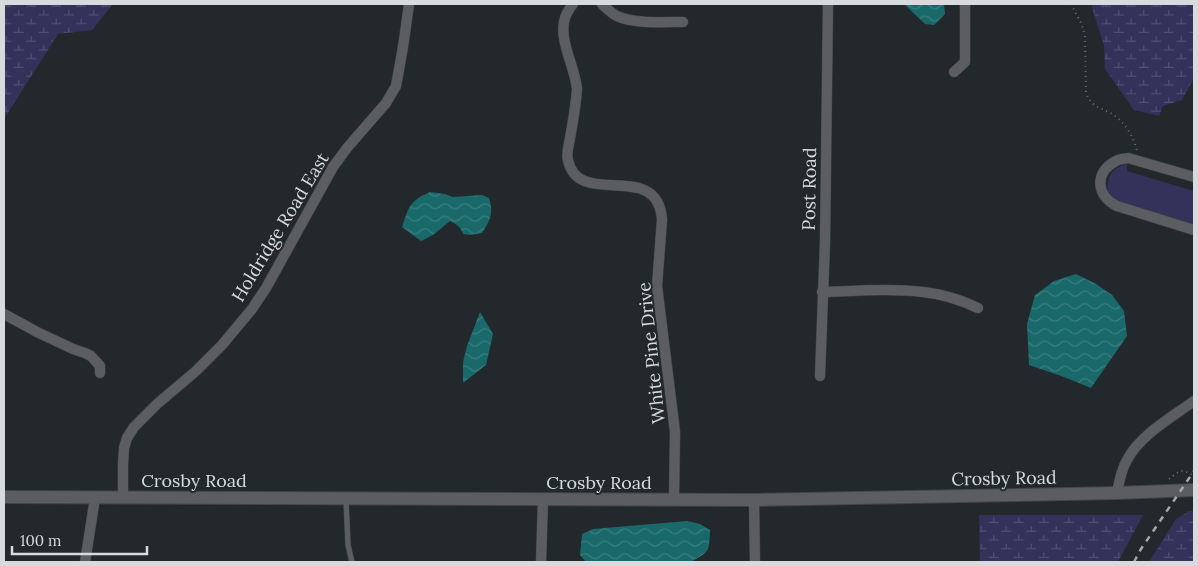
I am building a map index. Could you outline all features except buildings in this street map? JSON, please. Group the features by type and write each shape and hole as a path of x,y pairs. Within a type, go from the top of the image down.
{"street":[{"name":"Holdridge Road East","path":"123,498 124,448 127,438 134,427 222,345 252,309 266,288 333,167 386,103 396,86 409,4"},
{"name":"White Pine Drive","path":"573,4 567,11 564,21 565,41 577,89 567,159 571,169 587,183 642,189 651,194 662,211 657,286 675,432 674,500"},
{"path":"602,4 609,11 628,20 683,22"},
{"name":"Post Road","path":"820,376 825,242 828,4"},
{"path":"954,72 965,62 965,4"},
{"path":"1194,177 1128,158 1118,160 1110,165 1105,170 1100,182 1100,190 1110,203 1194,230"},
{"path":"822,292 889,290 924,292 951,298 978,308"},
{"path":"4,314 37,332 91,356 100,366 100,373"},
{"path":"1117,493 1122,471 1127,460 1144,438 1194,401"},
{"name":"Crosby Road","path":"4,498 754,500 1194,490"},
{"path":"85,562 95,498"},
{"path":"541,562 543,500"},
{"path":"754,500 754,562"}],"lane":[{"path":"346,499 348,545 352,562"}],"path":[{"path":"1071,4 1082,25 1085,36 1086,92 1088,98 1094,105 1114,115 1122,122 1136,145 1137,152"},
{"path":"1168,481 1178,471 1182,470 1194,476"}],"green space":[{"path":"4,4 113,4 92,30 58,34 4,119"},
{"path":"1091,4 1194,4 1194,78 1182,100 1163,106 1159,116 1134,110 1105,69 1104,46"},
{"path":"1127,164 1127,171 1194,191 1194,225 1120,204 1112,198 1108,193 1109,178 1113,171"},
{"path":"1189,511 1194,511 1194,562 1149,562 1176,519"},
{"path":"979,515 1143,515 1118,562 980,562"}],"water":[{"path":"904,4 944,4 945,14 934,25 925,24"},
{"path":"430,192 453,197 482,195 489,198 490,217 482,233 463,234 458,226 450,221 433,235 421,241 402,227 411,205 418,198"},
{"path":"1076,274 1112,295 1124,311 1127,336 1091,388 1029,365 1027,324 1035,295 1054,281"},
{"path":"480,312 493,334 486,365 463,383 463,362"},
{"path":"687,521 700,524 710,530 709,547 705,553 691,562 586,562 580,555 582,534 593,529"}],"railway":[{"path":"1134,562 1194,471"}]}
